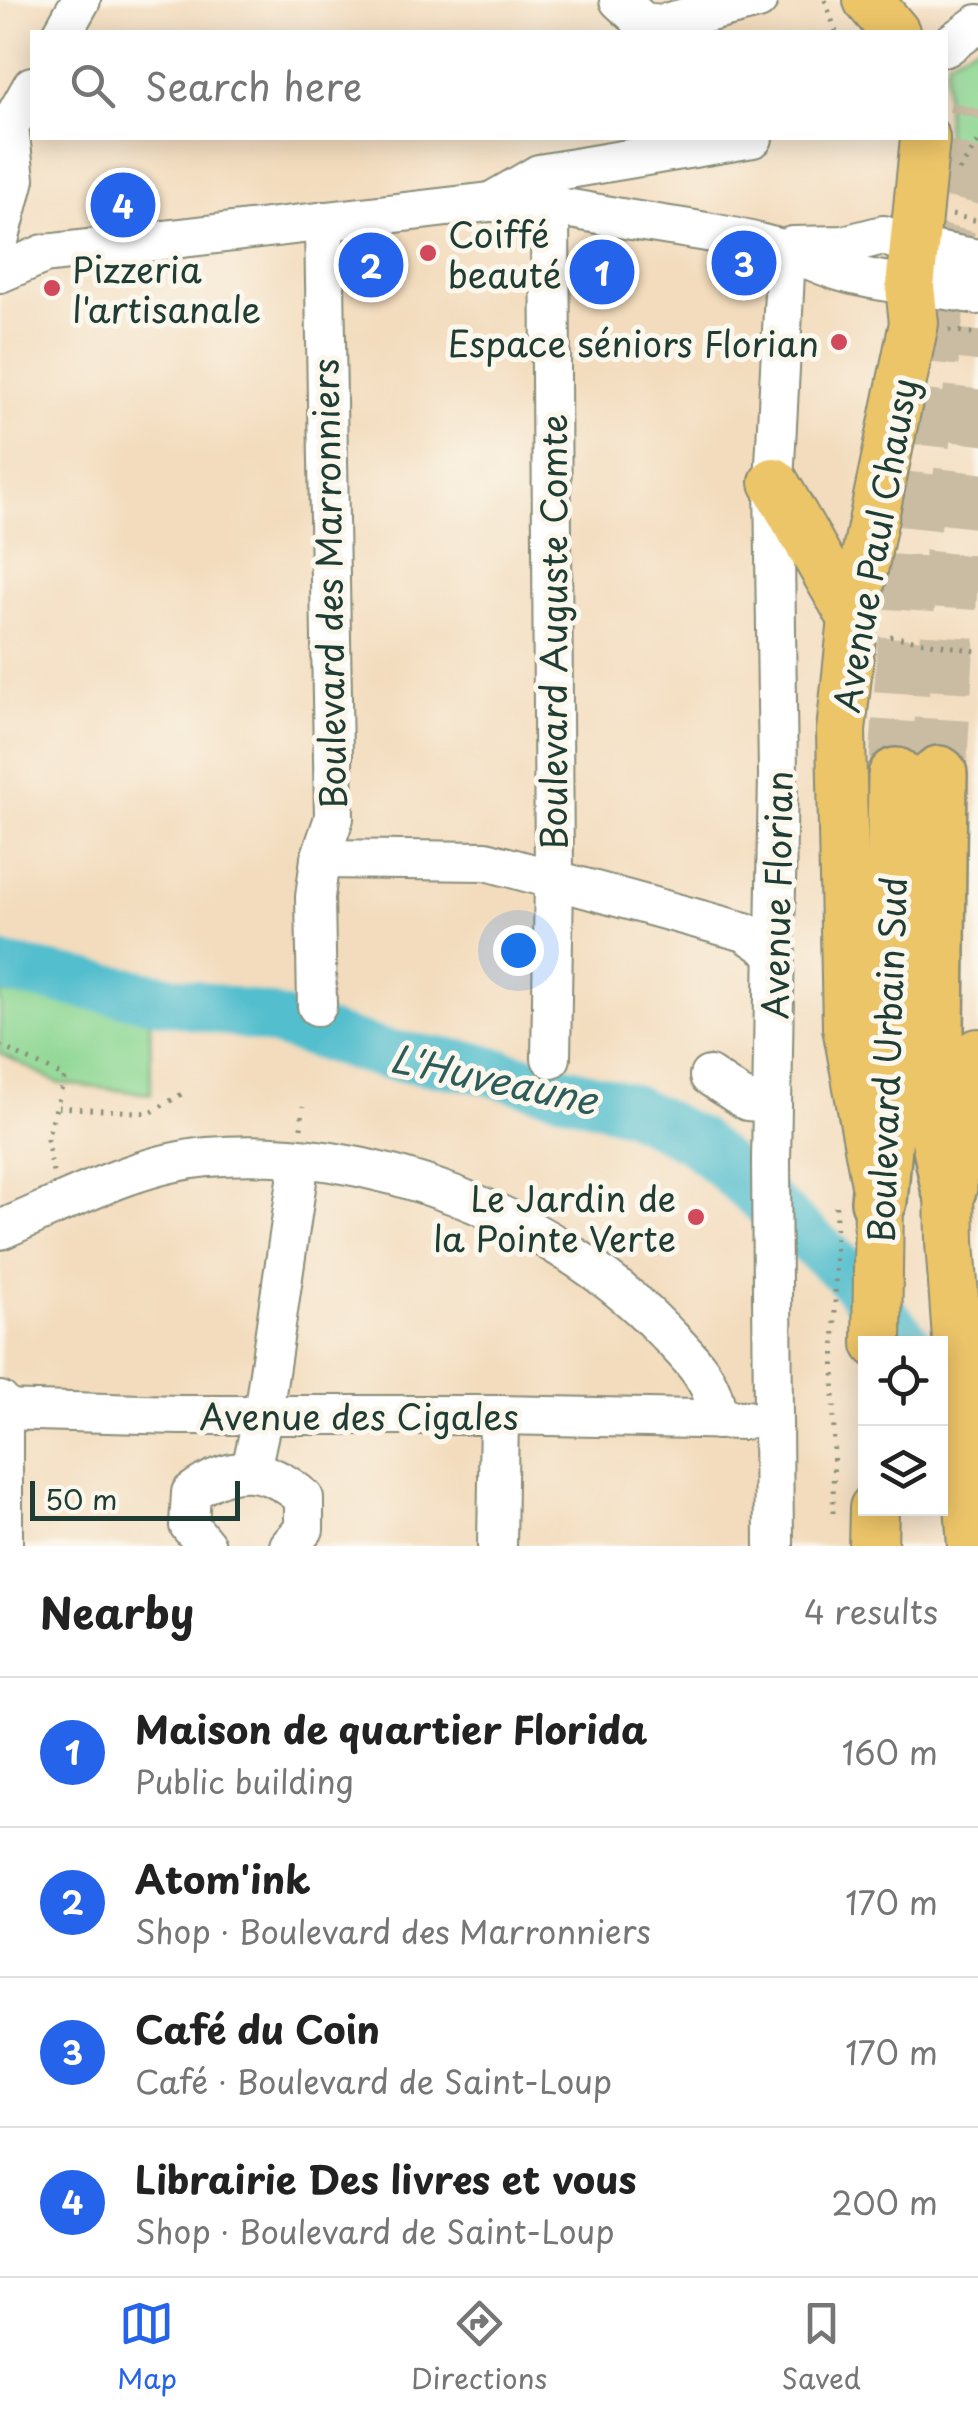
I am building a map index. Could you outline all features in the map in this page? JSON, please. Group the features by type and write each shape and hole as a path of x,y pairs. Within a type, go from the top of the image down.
{"highway":[{"name":"Boulevard Urbain Sud","path":"857,1200 891,1067 918,775 935,1117 949,1187"}],"main road":[{"path":"868,0 893,30"},
{"name":"Avenue Paul Chausy","path":"857,1200 847,1027 840,731 870,627 914,323 912,267 925,140"},
{"path":"774,482 870,627"},
{"path":"949,1187 977,1106 978,1054"},
{"name":"Boulevard Urbain Sud","path":"949,1187 972,1546"},
{"name":"Boulevard Urbain Sud","path":"857,1200 875,1336"}],"street":[{"path":"619,0 642,22 661,24 758,0"},
{"path":"948,45 978,24"},
{"path":"0,237 15,178 4,124 30,89"},
{"path":"490,202 539,174 741,140"},
{"path":"0,272 44,254 524,201 774,246 844,244 883,236 933,286 978,295"},
{"name":"Boulevard Auguste Comte","path":"550,205 554,880 551,1058"},
{"name":"Boulevard des Marronniers","path":"317,1006 315,898 320,860 334,818 324,221"},
{"name":"Avenue Florian","path":"774,246 785,274 774,482 778,774 771,1161 774,1546"},
{"path":"912,267 978,258"},
{"path":"320,860 486,861 745,932 776,954"},
{"path":"709,1076 747,1101 772,1103"},
{"path":"0,1230 134,1175 204,1157 300,1160 251,1470"},
{"name":"Avenue des Cigales","path":"1,1407 732,1420 691,1358 652,1318 605,1279 548,1242 474,1201 428,1184 388,1173 300,1160"},
{"path":"1,1407 3,1546"},
{"path":"497,1546 499,1414"},
{"path":"206,1546 189,1525 191,1493 213,1477 251,1470 288,1484 304,1498 304,1529 289,1546"}],"path":[{"path":"824,0 835,30"},
{"path":"870,627 976,651"},
{"path":"0,1046 65,1077 47,1139 59,1205"},
{"path":"58,1107 150,1113 185,1092"},
{"path":"857,1200 860,1527"}],"green space":[{"path":"978,44 978,202 934,192 948,140 949,59"},
{"path":"0,993 150,1015 151,1094 58,1083 0,1053"}],"waterway":[{"name":"L'Huveaune","path":"0,968 264,1018 383,1054 475,1067 632,1109 696,1141 845,1271 901,1336"}],"tunnel":[{"path":"896,776 911,553 943,247 978,109"},
{"path":"939,774 952,554 978,331"}],"place":[{"name":"Librairie Des livres et vous","path":"123,205"},
{"name":"Coiffé beauté","path":"428,253"},
{"name":"Café du Coin","path":"744,263"},
{"name":"Atom'ink","path":"371,265"},
{"name":"Maison de quartier Florida","path":"602,272"},
{"name":"Pizzeria l'artisanale","path":"52,288"},
{"name":"Espace séniors Florian","path":"839,342"},
{"name":"Le Jardin de la Pointe Verte","path":"696,1217"}]}
